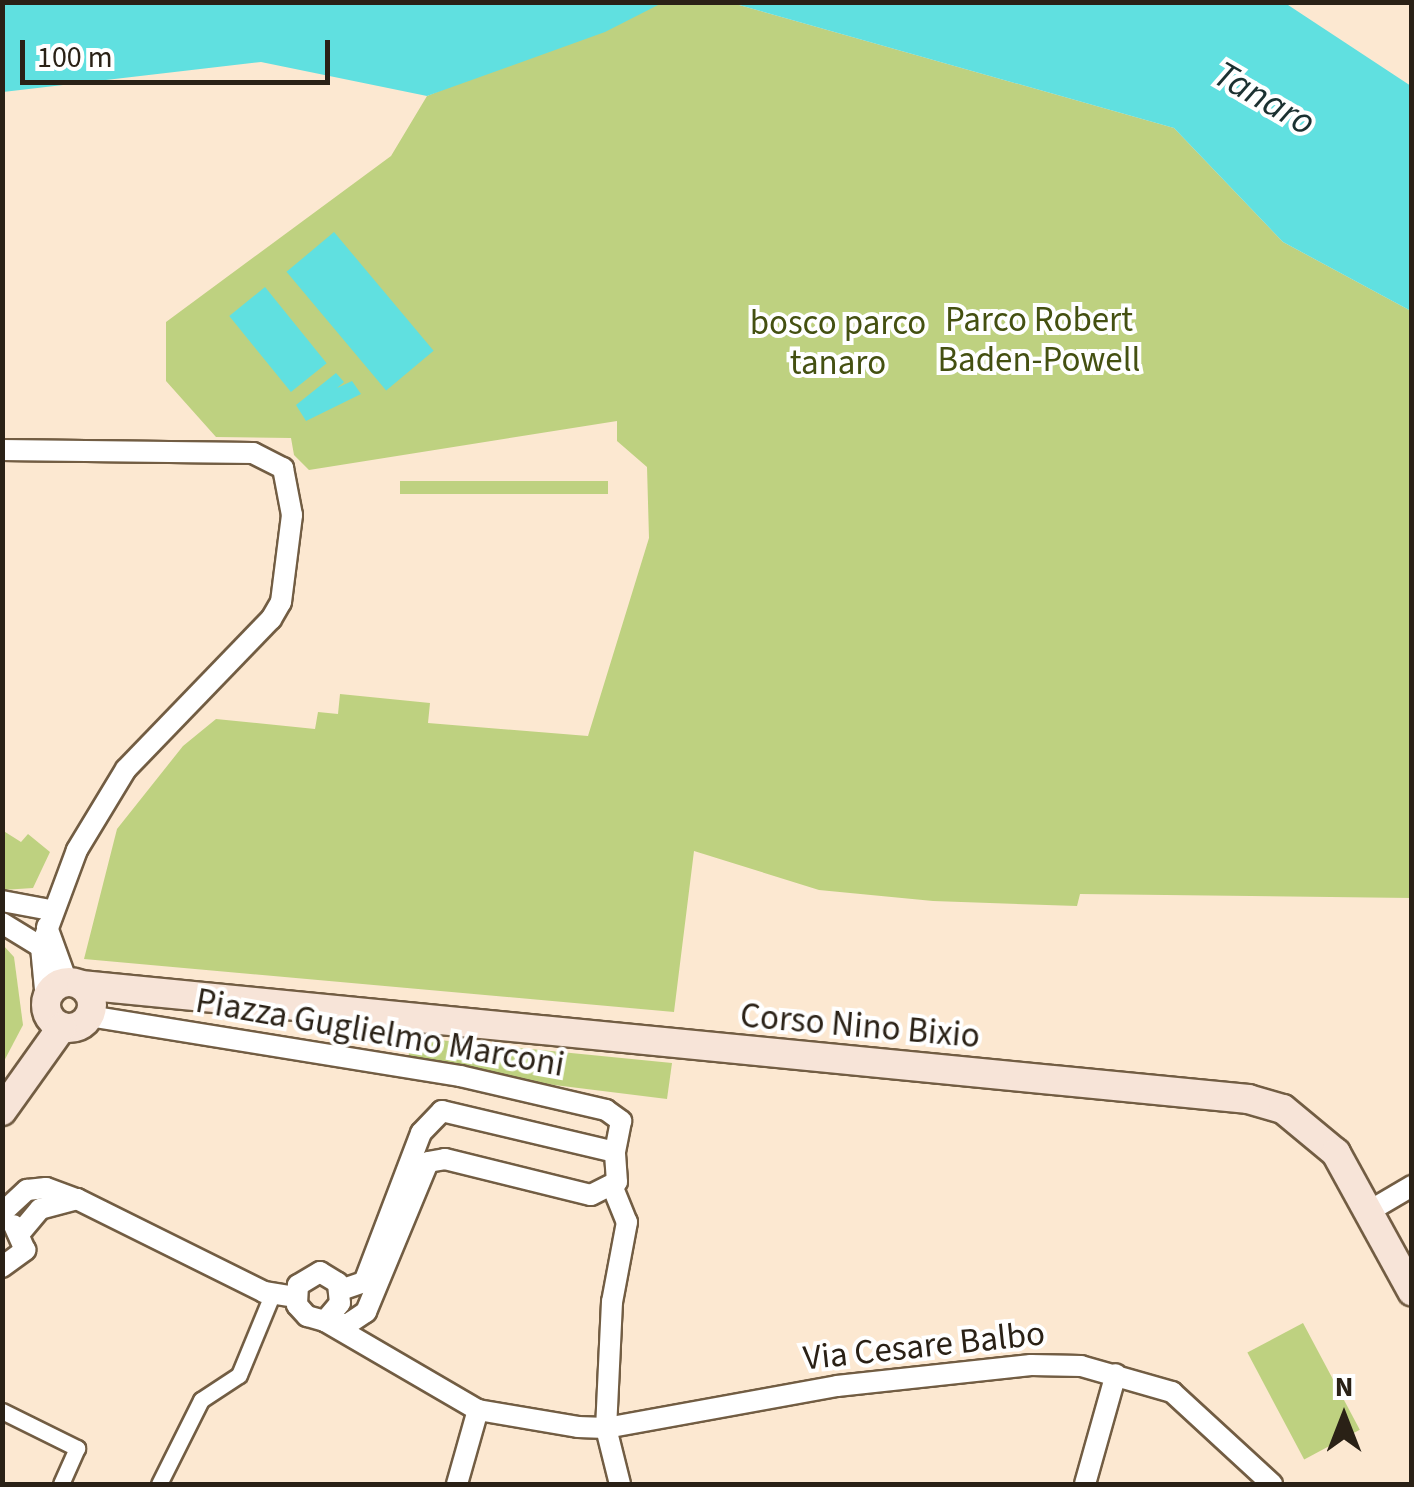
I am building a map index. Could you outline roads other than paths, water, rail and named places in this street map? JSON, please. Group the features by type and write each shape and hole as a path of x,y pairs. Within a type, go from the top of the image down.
{"main road":[{"name":"Corso Nino Bixio","path":"65,989 203,997 1248,1100 1283,1110 1312,1129 1371,1210 1412,1291"},
{"path":"65,989 92,1002 89,1016 78,1026 62,1027 47,1013 65,989"},
{"name":"Corso Nino Bixio","path":"89,1016 203,997"},
{"path":"2,1111 62,1027"}],"street":[{"path":"2,450 253,453 282,468 292,515 281,602 104,800 48,917 41,947"},
{"path":"2,901 48,917"},
{"path":"48,917 65,989"},
{"path":"2,923 41,947 65,989"},
{"name":"Piazza Guglielmo Marconi","path":"89,1016 460,1076 606,1110 621,1121 614,1188 627,1222 612,1302 606,1428 620,1484"},
{"name":"Piazza Guglielmo Marconi","path":"341,1290 364,1282 405,1169 421,1134 442,1111 616,1152"},
{"path":"325,1321 340,1304 341,1290 333,1277 313,1273 298,1284 295,1297 307,1316 325,1321 348,1324 366,1312 420,1175 435,1158 592,1195 614,1188"},
{"path":"1371,1210 1412,1186"},
{"path":"2,1213 27,1190 46,1188 77,1199 272,1295 295,1297"},
{"path":"4,1270 25,1250 12,1227 40,1209 77,1199"},
{"path":"158,1484 200,1400 239,1375 272,1295"},
{"name":"Via Cesare Balbo","path":"325,1321 478,1410 512,1420 606,1428 837,1386 1031,1364 1116,1374 1172,1392 1272,1484"},
{"path":"1085,1484 1116,1374"},
{"path":"2,1410 77,1448 61,1484"},
{"path":"457,1484 478,1410"}],"water":[{"path":"3,2 662,3 605,32 427,96 261,62 3,92"},
{"name":"Tanaro","path":"732,3 1285,3 1411,86 1411,311 1283,242 1174,128"},
{"path":"334,232 434,351 386,391 287,272"},
{"path":"265,287 327,363 291,392 229,316"},
{"path":"336,373 344,382 337,388 352,381 361,394 306,421 296,405"}],"park label":[{"name":"Parco Robert Baden-Powell","path":"1039,340"},
{"name":"bosco parco tanaro","path":"838,343"}]}
